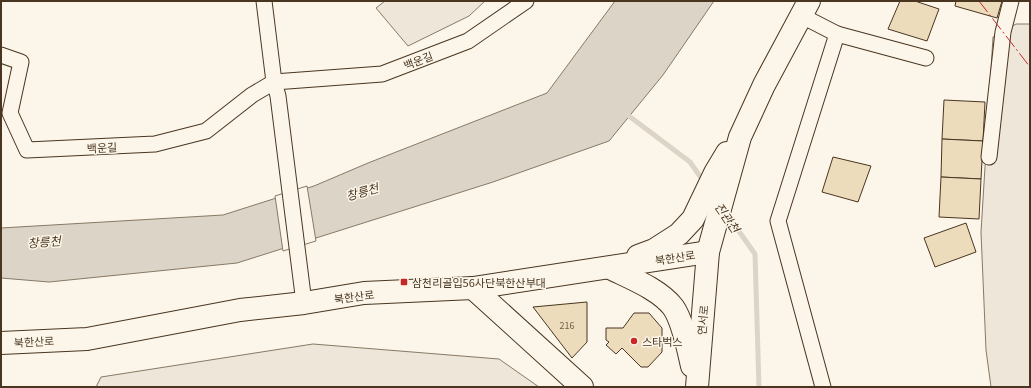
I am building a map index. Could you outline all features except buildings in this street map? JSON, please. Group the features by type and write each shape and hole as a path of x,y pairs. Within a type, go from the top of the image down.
{"main road":[{"path":"610,268 654,250 678,234 693,219 722,158 740,137 764,85 804,8"},
{"name":"연서로","path":"696,387 708,252 740,137"},
{"name":"북한산로","path":"1,343 87,339 240,310 304,303 364,293 473,288 708,252"},
{"path":"610,268 659,294 673,307 678,315 688,345 696,387"},
{"path":"473,288 582,387"}],"street":[{"path":"264,1 274,82 278,96 304,303"},
{"name":"백운길","path":"1,55 21,62 10,113 27,150 155,144 206,132 252,95 274,82 382,74 468,41 526,1"},
{"path":"989,157 1004,32 1011,1"},
{"path":"804,8 837,34 926,58"},
{"path":"823,387 778,221 837,34"}],"shaded area":[{"path":"385,1 485,1 469,16 408,46 376,8"},
{"path":"1016,24 1030,24 1030,387 991,387 986,350 981,232 993,37"},
{"path":"313,344 499,359 539,387 96,387 101,377"}],"water":[{"name":"창릉천","path":"615,1 714,1 663,75 609,141 493,182 237,263 49,282 1,278 1,228 223,215 314,186 368,163 547,93"}],"pier":[{"path":"307,186 316,241 283,251 275,196"}],"waterway":[{"name":"진관천","path":"625,113 690,162 704,182"},
{"name":"진관천","path":"726,213 755,254 759,387"}],"power":[{"path":"979,1 1030,67"}],"place":[{"name":"삼천리골입56사단북한산부대","path":"404,282"},
{"name":"스타벅스","path":"634,341"}]}
